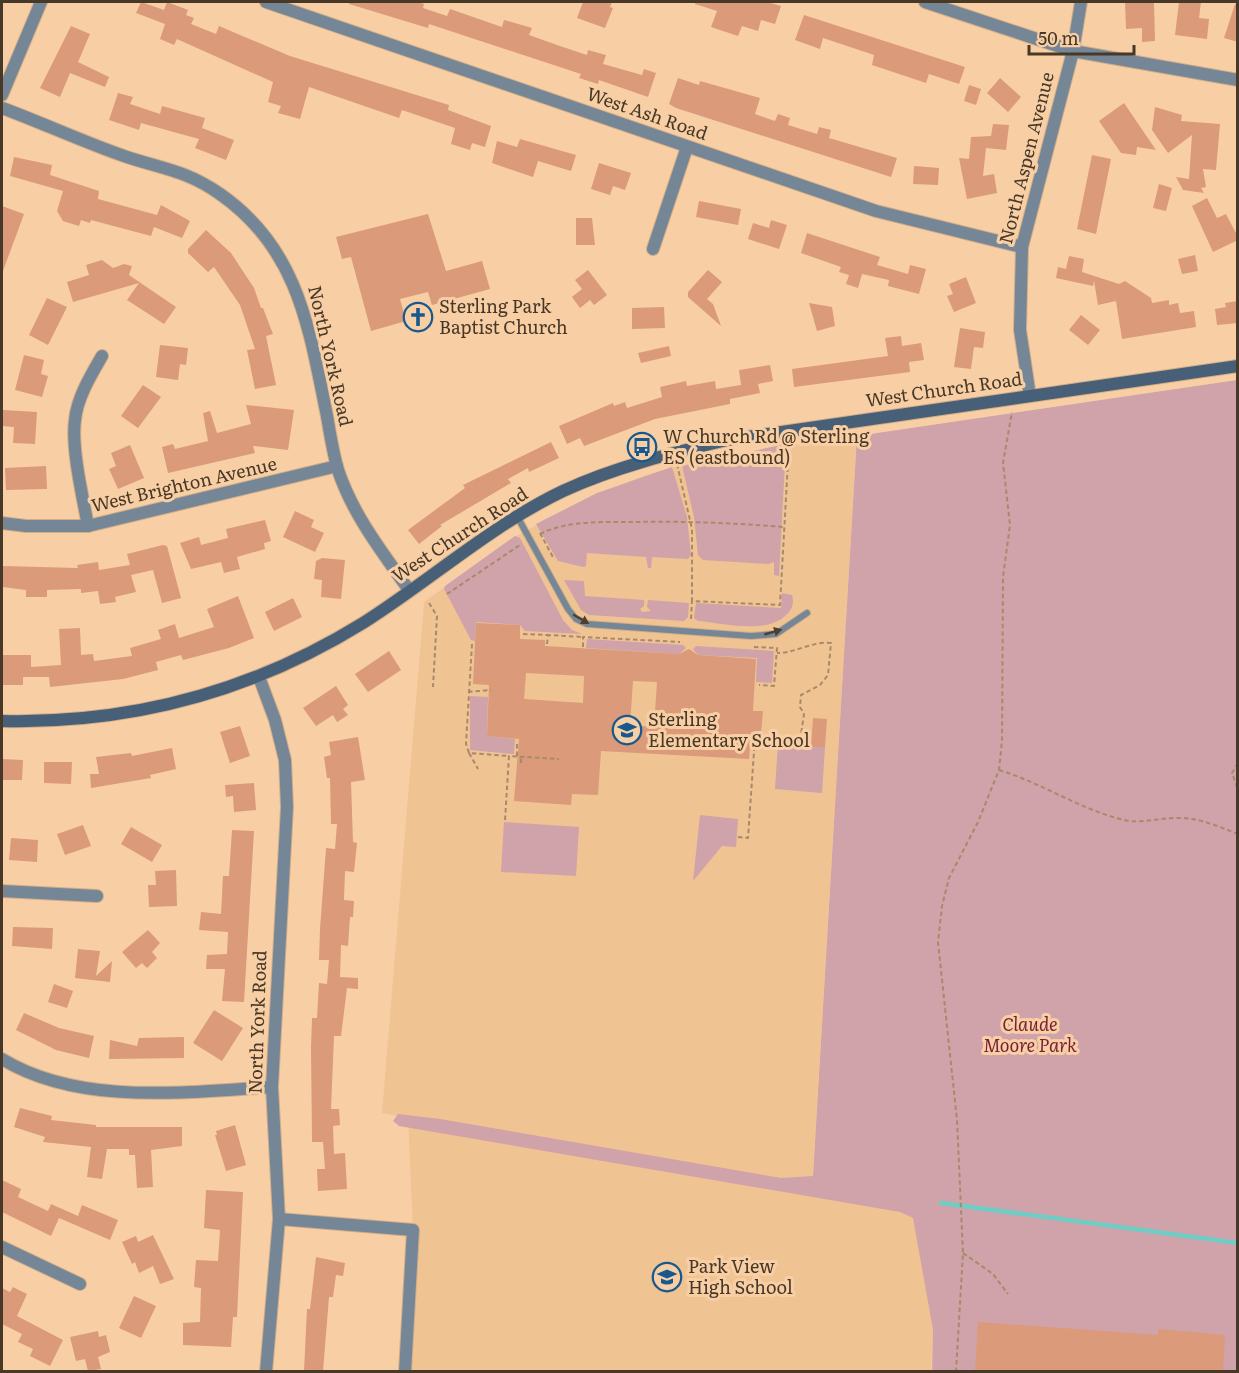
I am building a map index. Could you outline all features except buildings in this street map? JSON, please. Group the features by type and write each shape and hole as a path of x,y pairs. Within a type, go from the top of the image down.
{"main road":[{"name":"West Church Road","path":"2,721 120,715 199,698 259,677 364,622 517,516 564,491 623,468 674,452 727,440 1238,366"}],"street":[{"path":"2,95 41,2"},
{"name":"West Ash Road","path":"266,2 876,211 1022,247"},
{"path":"925,2 1073,51 1238,80"},
{"name":"North Aspen Avenue","path":"1030,396 1020,330 1022,247 1073,51 1082,2"},
{"name":"North York Road","path":"2,108 124,156 180,171 220,194 248,215 273,244 294,282 315,357 337,466 345,490 367,531 409,590"},
{"path":"653,249 687,147"},
{"path":"88,526 79,475 75,420 90,377 102,356"},
{"name":"West Brighton Avenue","path":"2,523 26,526 88,526 337,466"},
{"name":"North York Road","path":"259,677 275,720 285,760 287,807 272,1087 279,1219 266,1371"},
{"path":"2,891 97,896"},
{"path":"2,1059 49,1078 118,1093 272,1087"},
{"path":"279,1219 412,1230 405,1371"},
{"path":"2,1247 80,1284"}],"lane":[{"path":"517,516 550,572 568,609 576,619 587,624 751,636 776,634 807,613"}],"path":[{"path":"956,1371 963,1253 961,1203 957,1120 938,942 942,906 949,878 978,822 999,770 1002,741 1003,577 1010,525 1003,463 1012,409"},
{"path":"692,601 780,605 789,444"},
{"path":"677,464 690,521 693,555 691,619"},
{"path":"540,534 551,529 605,522 690,521 784,527"},
{"path":"535,526 555,559"},
{"path":"447,594 520,545"},
{"path":"429,603 437,616 433,687"},
{"path":"524,634 690,643"},
{"path":"547,644 548,635"},
{"path":"583,637 583,647"},
{"path":"738,837 747,838 755,737 800,741 804,714 800,707 801,694 820,685 828,675 831,643 819,641 789,653 777,653"},
{"path":"472,644 466,744 478,769"},
{"path":"744,646 777,648 774,686 759,686"},
{"path":"468,692 491,690"},
{"path":"517,742 520,763"},
{"path":"469,753 559,759"},
{"path":"505,820 508,756"},
{"path":"1238,763 1232,773 1238,790"},
{"path":"999,770 1030,780 1077,803 1124,820 1142,822 1174,818 1199,819 1238,834"},
{"path":"963,1253 993,1274 1008,1294"}],"shaded area":[{"name":"Sterling Elementary School","path":"857,436 812,1189 912,1208 933,1330 931,1371 405,1371 413,1230 408,1118 382,1113 424,602 516,536 592,496 646,475 706,458"}],"green space":[{"name":"Claude Moore Park","path":"1237,380 1237,1371 932,1371 933,1330 913,1218 900,1212 399,1126 393,1121 398,1114 440,1119 781,1178 813,1176 857,436"},
{"path":"786,444 779,576 774,575 774,562 769,564 703,560 698,555 694,517 682,466"},
{"path":"672,467 687,517 691,555 688,559 652,557 651,568 648,568 646,557 587,553 586,566 583,567 558,561 536,524 597,493"},
{"path":"515,536 520,538 563,620 572,630 582,634 525,631 520,625 476,622 475,641 471,640 444,589 445,586"},
{"path":"564,580 584,581 585,596 644,600 644,606 640,609 642,612 651,611 647,607 648,600 689,603 688,617 684,621 589,615 581,610"},
{"path":"782,593 792,595 792,606 781,619 770,624 733,625 698,621 694,618 696,603 781,608"},
{"path":"587,639 683,645 686,648 679,654 586,648"},
{"path":"696,646 774,651 772,683 756,682 757,658 698,655 693,649"},
{"path":"470,696 488,697 487,736 515,739 514,754 470,750"},
{"path":"778,744 825,747 822,793 775,789"},
{"path":"700,815 738,819 736,847 722,846 693,881"},
{"path":"504,822 579,827 576,876 501,872"}],"waterway":[{"path":"941,1203 1238,1243"}],"place":[{"name":"Sterling Park Baptist Church","path":"418,317"},
{"name":"W Church Rd @ Sterling ES (eastbound)","path":"642,447"},
{"name":"Sterling Elementary School","path":"627,730"},
{"name":"Park View High School","path":"667,1277"}]}
